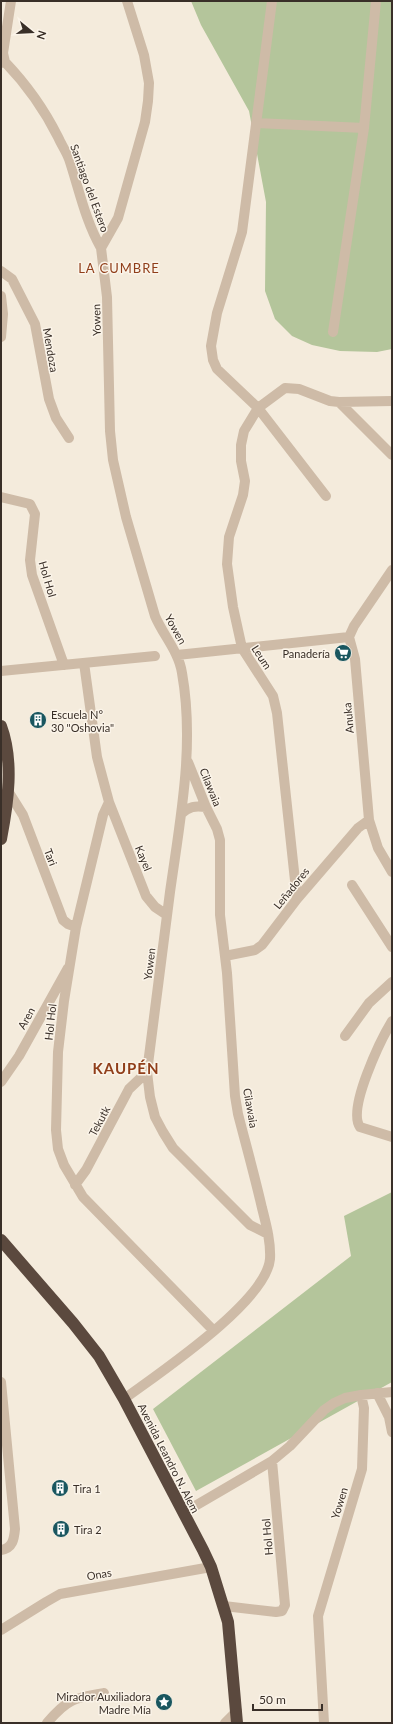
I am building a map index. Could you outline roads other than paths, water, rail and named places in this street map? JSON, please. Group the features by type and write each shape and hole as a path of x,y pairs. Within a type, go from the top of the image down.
{"highway":[{"path":"1,726 6,745 8,791 1,838"},
{"name":"Avenida Leandro N. Alem","path":"1,1240 86,1338 99,1356 124,1399 212,1567 224,1606 230,1638 237,1717"}],"street":[{"path":"3,63 3,53 11,1"},
{"path":"101,248 118,218 145,122 148,101 149,83 144,55 127,1"},
{"path":"272,1 242,232 217,313 211,346 213,360 217,369 258,408 326,496"},
{"path":"333,332 364,128 376,1"},
{"name":"Santiago del Estero","path":"3,63 23,81 40,103 51,123 68,157 92,232 101,248"},
{"path":"256,123 364,128"},
{"name":"Yowen","path":"101,248 107,296 110,431 113,460 126,517 155,616 162,631 177,655 182,672 188,739 181,814 147,1072 150,1096 155,1117 173,1148 250,1225 268,1234"},
{"name":"Mendoza","path":"1,271 12,279 35,324 49,399 56,418 69,438"},
{"path":"1,296 3,314 1,337"},
{"path":"258,408 285,388 299,389 330,401 338,402 392,401"},
{"path":"338,402 392,455"},
{"name":"Leum","path":"258,408 244,431 240,446 245,481 243,495 229,537 227,564 233,607 242,648 273,696 278,720 297,899"},
{"name":"Hol Hol","path":"1,497 30,504 35,514 30,560 32,575 64,665"},
{"path":"177,655 349,638 354,626 392,570"},
{"name":"Anuka","path":"349,638 355,659 369,820 378,848 392,872"},
{"path":"1,671 155,656"},
{"path":"84,663 97,757 108,802"},
{"name":"Cilawaia","path":"124,1399 214,1331 248,1299 260,1282 268,1267 270,1259 268,1234 238,1114 235,1096 225,956 220,915 220,840 217,828 206,807 187,760"},
{"name":"Tari","path":"8,791 23,815 63,920 76,927"},
{"name":"Hol Hol","path":"108,802 103,815 76,927 64,1001 58,1052 56,1130 58,1149 64,1164 83,1197 214,1331"},
{"name":"Kayel","path":"108,802 146,896 154,907 167,915"},
{"path":"181,814 192,806 206,807"},
{"name":"Leñadores","path":"225,956 255,950 262,945 297,899 358,828 369,820"},
{"path":"352,885 392,947"},
{"name":"Aren","path":"1,1082 19,1056 60,980 70,965"},
{"path":"345,1036 369,1003 392,982"},
{"path":"392,1020 371,1061 358,1106 357,1116 357,1123 360,1127 392,1137"},
{"name":"Tekutk","path":"75,1185 86,1170 129,1089 147,1072"},
{"path":"1,1382 15,1529 14,1541 9,1547 1,1550"},
{"path":"183,1513 272,1461 290,1446 324,1410 334,1402 361,1395 392,1392"},
{"path":"377,1393 389,1417 392,1432"},
{"name":"Yowen","path":"324,1723 318,1616 362,1469 364,1408 361,1395"},
{"name":"Hol Hol","path":"224,1606 276,1612 282,1611 285,1605 272,1461"},
{"name":"Onas","path":"1,1630 60,1594 212,1567"},
{"path":"47,1723 58,1710 69,1701 104,1693"},
{"path":"225,1723 237,1717"}],"place":[{"name":"Panadería","path":"343,653"},
{"name":"Escuela N° 30 \"Oshovia\"","path":"38,720"},
{"name":"Tira 1","path":"60,1488"},
{"name":"Tira 2","path":"61,1529"},
{"name":"Mirador Auxiliadora Madre Mía","path":"164,1702"}],"district":[{"name":"LA CUMBRE","path":"119,268"},
{"name":"KAUPÉN","path":"126,1068"}]}
